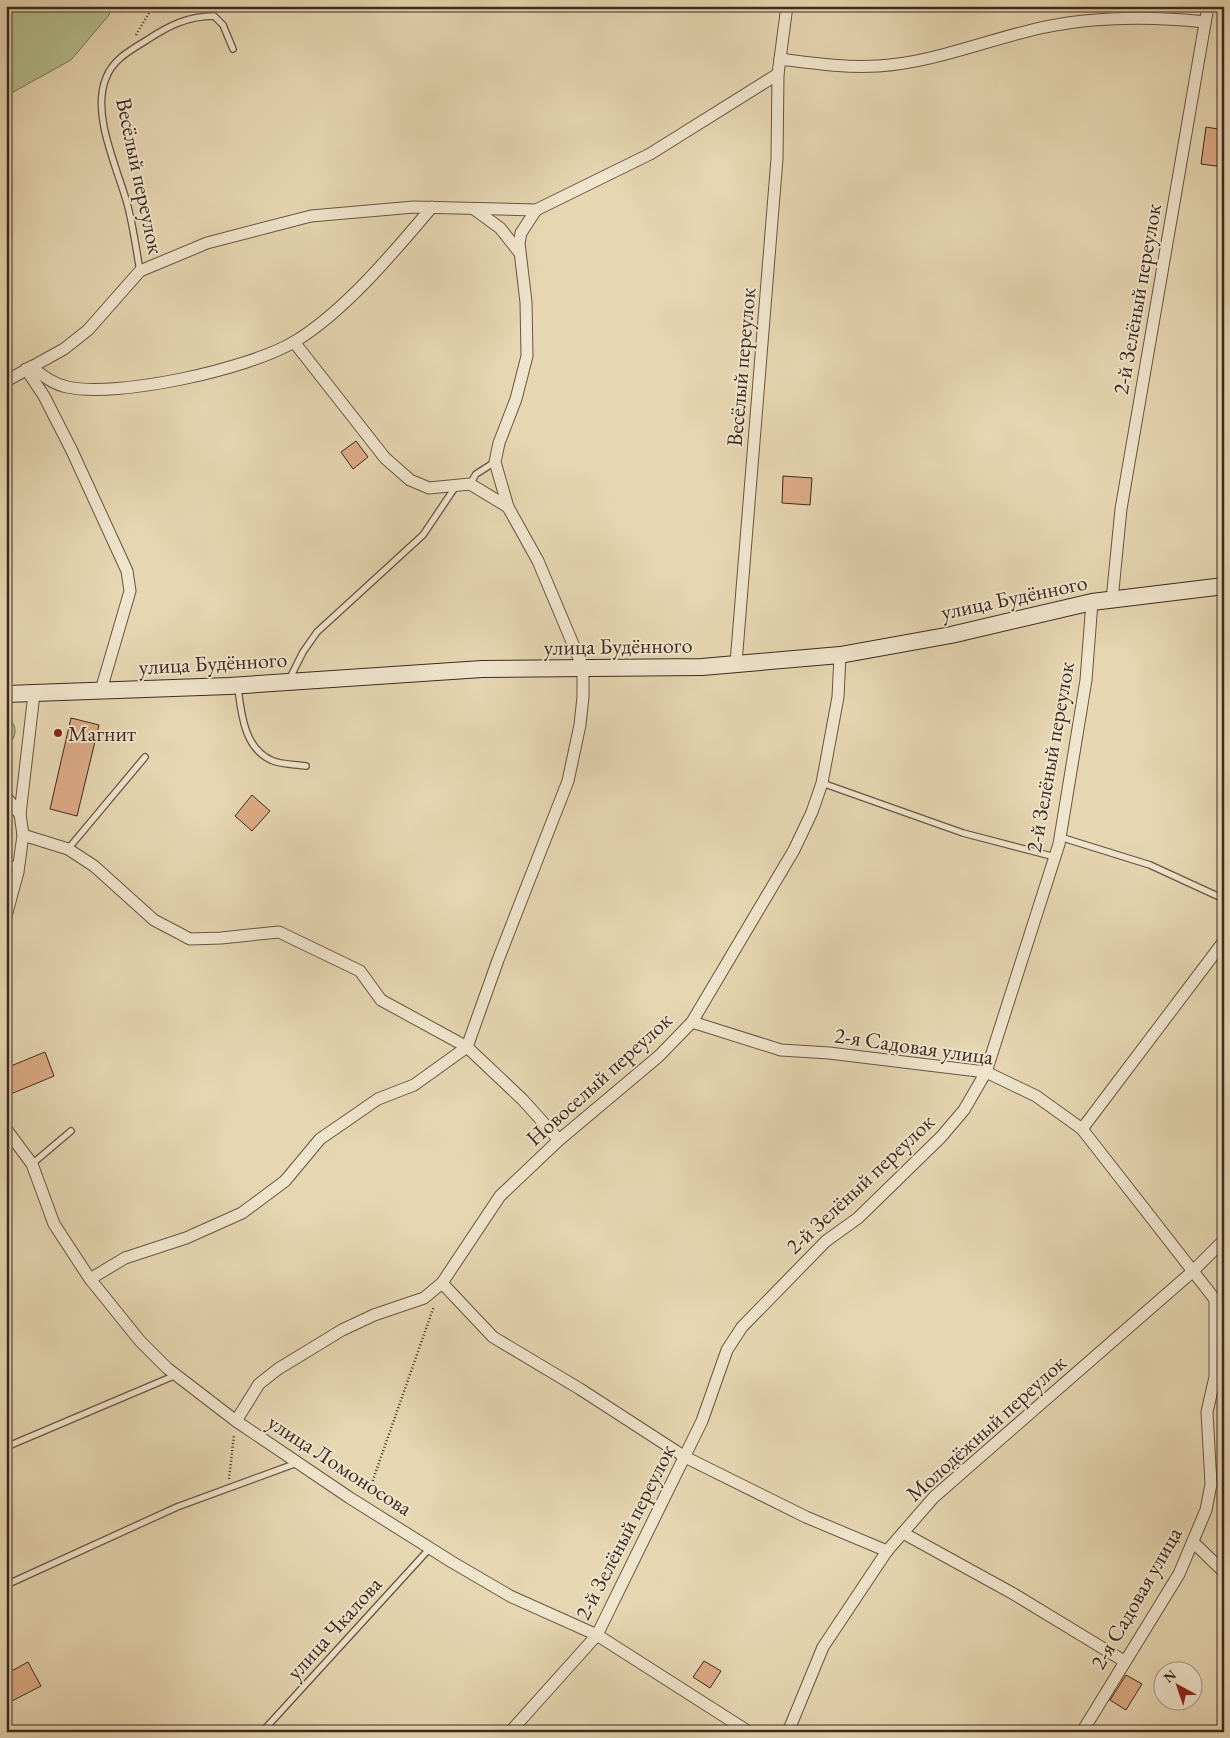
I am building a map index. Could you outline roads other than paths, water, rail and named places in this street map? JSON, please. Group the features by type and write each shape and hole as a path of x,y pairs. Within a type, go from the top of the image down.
{"main road":[{"name":"улица Будённого","path":"6,694 238,686 482,670 702,667 840,655 951,635 1092,602 1224,586"}],"street":[{"name":"Весёлый переулок","path":"736,663 775,179 778,74 787,6"},
{"name":"2-й Зелёный переулок","path":"1112,600 1121,509 1208,6"},
{"path":"780,59 836,66 878,66 911,62 1070,22 1156,17 1205,22"},
{"name":"Весёлый переулок","path":"6,381 64,349 88,330 140,271 207,243 311,216 414,206 536,210 650,154 778,74"},
{"path":"29,368 47,379 66,387 86,389 130,388 185,378 253,358 294,342 344,302 380,266 432,207"},
{"path":"474,209 500,228 519,252"},
{"path":"90,1279 125,1258 186,1238 242,1213 285,1181 320,1139 378,1099 414,1085 467,1047 498,960 568,781 580,725 583,668 538,561 508,507 495,462 499,443 516,399 526,356 526,302 519,252 521,233 536,210"},
{"path":"294,342 385,458 410,480 429,488 470,484 508,507"},
{"path":"29,368 72,451 127,571 130,591 102,690"},
{"name":"2-й Зелёный переулок","path":"510,1732 597,1635 702,1421 727,1350 742,1327 826,1241 858,1218 941,1138 964,1110 986,1072 1060,837 1086,680 1092,602"},
{"name":"Новоселый переулок","path":"236,1421 259,1384 278,1369 342,1330 424,1298 442,1283 500,1196 560,1140 659,1056 692,1022 794,850 812,812 822,783 838,697 840,655"},
{"path":"6,916 20,860 24,835 20,814 34,694"},
{"path":"6,797 20,814"},
{"path":"24,835 68,849 94,866 154,920 190,939 279,932 360,971 381,1000 467,1047 523,1100 560,1140"},
{"path":"1082,1128 1224,941"},
{"name":"2-я Садовая улица","path":"692,1022 781,1050 829,1053 986,1072 1036,1096 1082,1128 1224,1311"},
{"name":"улица Ломоносова","path":"6,1129 32,1164 54,1224 90,1279 140,1341 176,1374 236,1421 363,1506 431,1547 452,1562 510,1596 597,1635 749,1732"},
{"name":"Молодёжный переулок","path":"788,1732 823,1648 887,1551 934,1497 1192,1272 1224,1240"},
{"path":"442,1283 493,1336 580,1389 685,1457 806,1516 887,1551"},
{"name":"2-я Садовая улица","path":"1082,1732 1124,1660 1179,1574 1194,1543 1206,1510 1210,1484 1207,1412 1220,1376 1215,1300"},
{"path":"903,1533 1012,1593 1124,1660"},
{"path":"1194,1543 1224,1572"}],"lane":[{"name":"Весёлый переулок","path":"140,271 128,204 115,167 102,113 101,94 106,77 116,60 168,27 188,19 214,16 223,25 233,48"},
{"path":"470,484 476,474 495,462"},
{"path":"288,682 303,652 317,632 424,535 457,485"},
{"path":"238,686 241,718 252,743 271,760 306,766"},
{"path":"68,849 144,757"},
{"path":"822,783 963,833 1054,858"},
{"path":"1060,837 1150,865 1224,899"},
{"path":"6,871 20,860"},
{"path":"32,1164 71,1131"},
{"path":"6,1447 176,1374"},
{"path":"6,1585 177,1506 298,1462"},
{"name":"улица Чкалова","path":"262,1732 431,1547"}],"place":[{"name":"Магнит","path":"58,733"}]}
